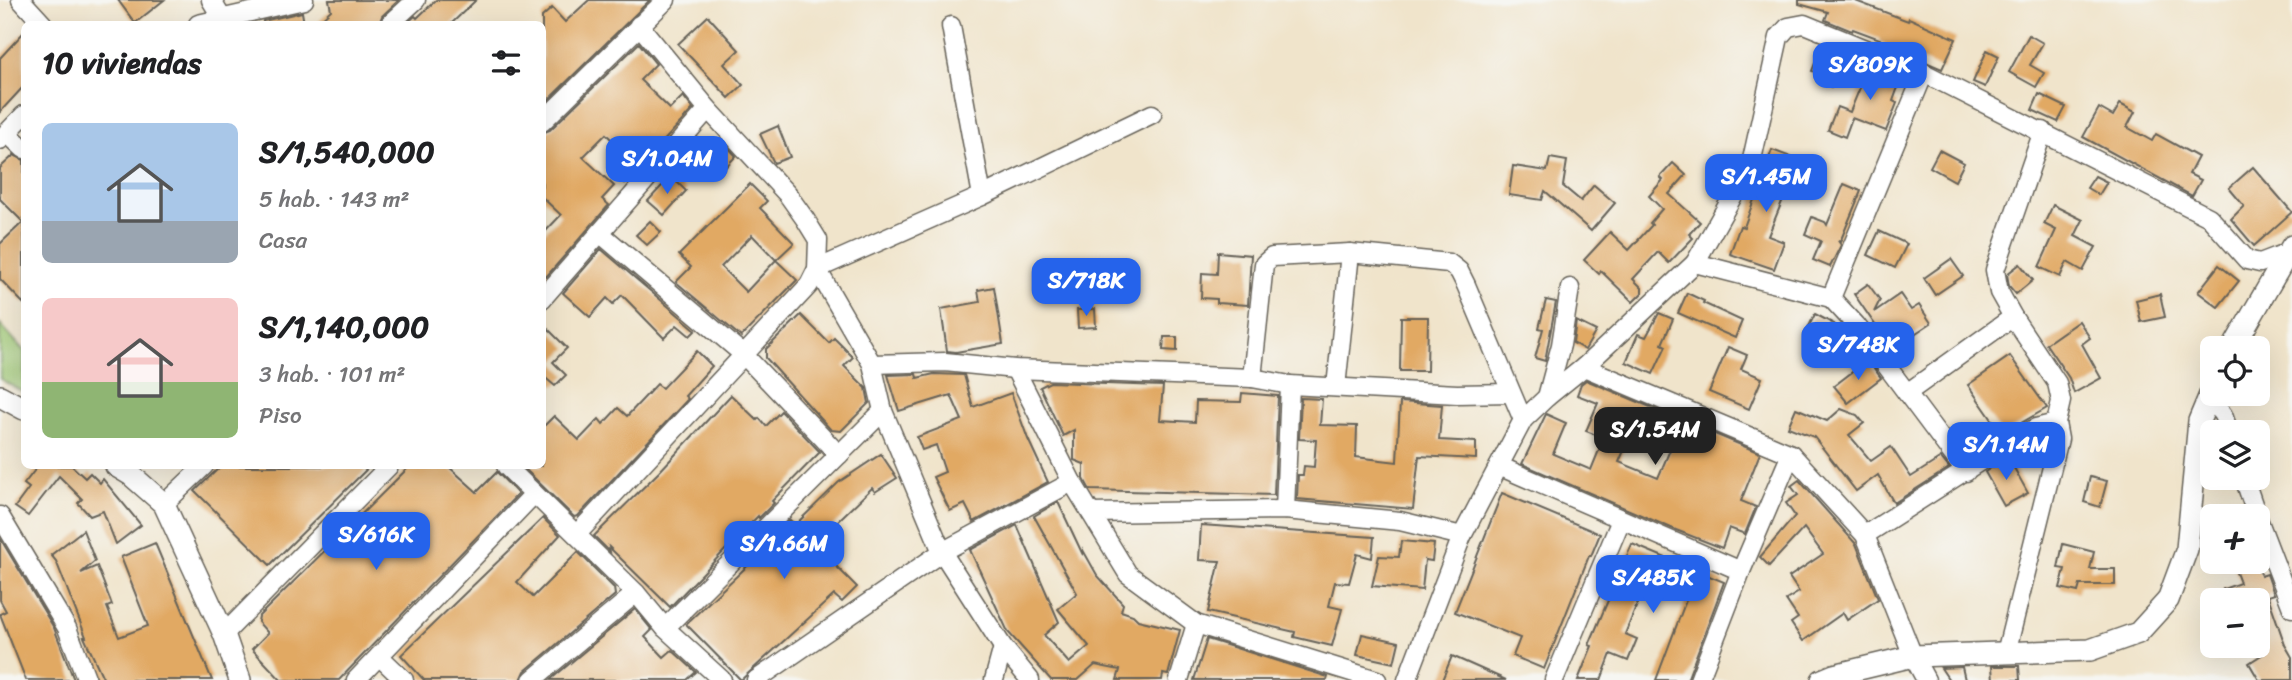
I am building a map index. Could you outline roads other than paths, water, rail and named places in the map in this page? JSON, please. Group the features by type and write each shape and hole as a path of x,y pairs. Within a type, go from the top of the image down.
{"main road":[{"path":"2240,336 2290,251"},
{"path":"0,396 21,407"},
{"path":"1822,680 1913,656 2090,650 2138,633 2168,600 2187,549 2199,421 2205,406"},
{"path":"121,469 164,504 225,634 240,680"}],"street":[{"path":"21,0 40,21"},
{"path":"211,0 222,18"},
{"path":"210,21 262,6 304,0"},
{"path":"393,21 416,0"},
{"path":"546,118 666,0"},
{"path":"1407,680 1462,536 1523,420 1695,263 1751,164 1779,37 1788,27 1804,24 1924,73 2042,131 2209,217 2247,260 2260,263 2290,251"},
{"path":"577,534 809,285 817,269 818,240 788,195 708,109 639,25"},
{"path":"951,26 982,196"},
{"path":"1831,298 1924,73"},
{"path":"546,295 708,109"},
{"path":"817,269 982,196 1152,114"},
{"path":"21,119 4,136 21,147"},
{"path":"2006,653 2059,439 2056,423 2062,401 2057,383 1999,292 1995,270 2042,131"},
{"path":"601,234 744,355 839,455"},
{"path":"1252,378 1264,264 1267,259 1350,253 1448,262 1459,271 1523,420"},
{"path":"1336,387 1350,253"},
{"path":"1695,263 1831,298 1856,325 1966,472"},
{"path":"817,269 872,364 883,411 942,552 1003,647 1030,680"},
{"path":"1547,397 1561,345 1570,288"},
{"path":"1907,393 2013,317"},
{"path":"872,364 945,362 1015,369 1252,378 1290,385 1457,394 1511,393"},
{"path":"1584,367 1791,454 1865,535 1913,656 1926,680"},
{"path":"1015,369 1072,482 1128,574 1196,624 1377,680"},
{"path":"1285,510 1290,385"},
{"path":"665,628 883,411"},
{"path":"1865,535 2036,428 2056,423"},
{"path":"1699,680 1741,571 1791,454"},
{"path":"1499,466 1741,571"},
{"path":"164,504 201,469"},
{"path":"225,634 386,469"},
{"path":"509,469 636,593 665,628 722,680"},
{"path":"756,680 942,552 1072,482"},
{"path":"356,680 534,494"},
{"path":"1091,513 1285,510 1400,522 1462,536"},
{"path":"0,516 67,628 87,680"},
{"path":"1555,680 1621,520"},
{"path":"2270,551 2292,608"},
{"path":"532,680 636,593"},
{"path":"1179,680 1196,624"},
{"path":"993,680 1003,647"},
{"path":"379,656 404,680"}]}
